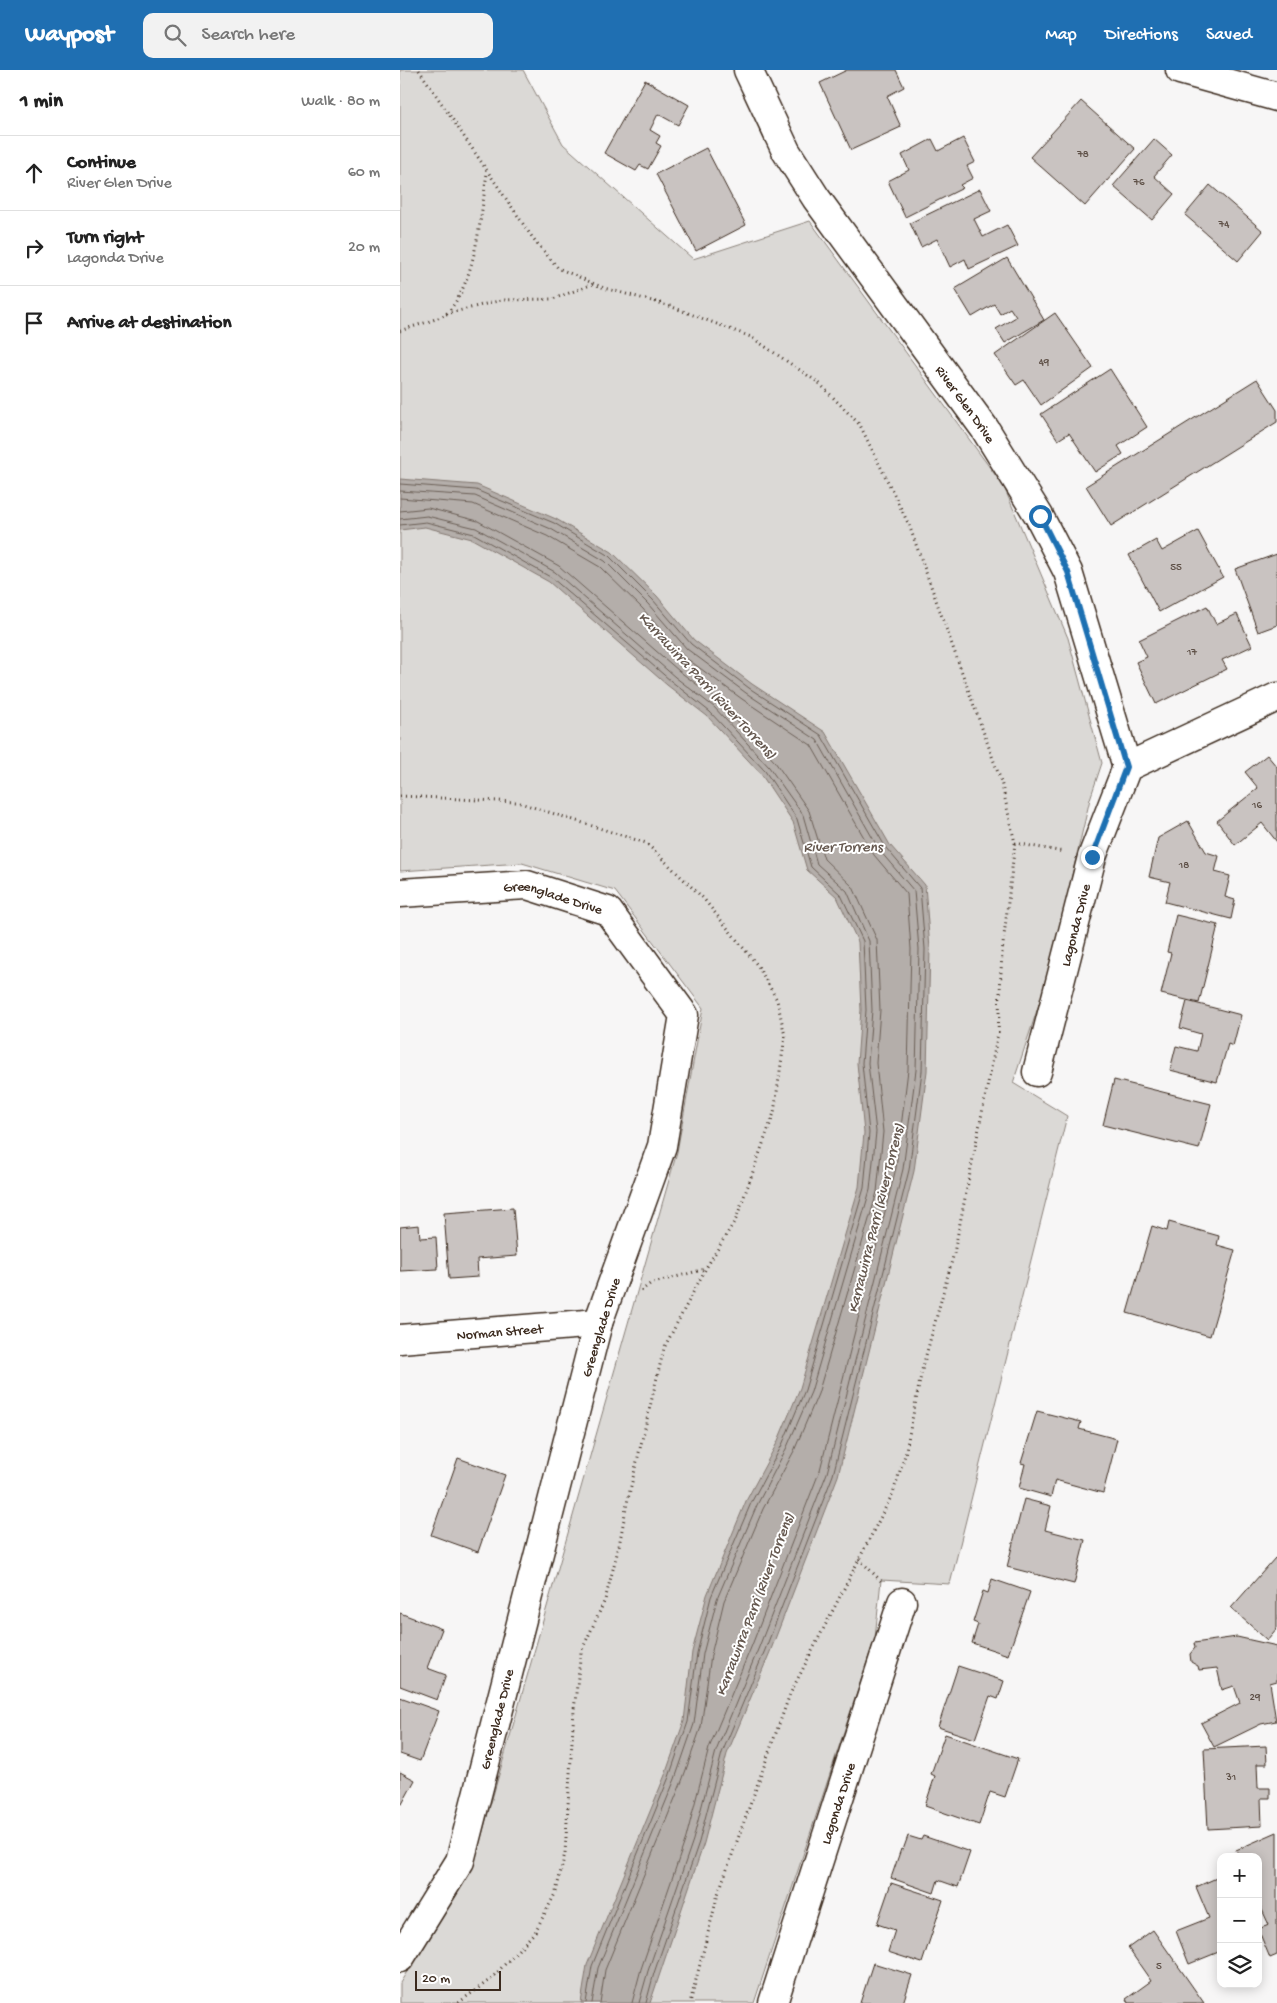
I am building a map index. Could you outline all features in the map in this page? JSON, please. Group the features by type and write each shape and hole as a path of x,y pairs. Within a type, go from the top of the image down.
{"street":[{"path":"1180,70 1277,96"},
{"name":"River Glen Drive","path":"756,73 786,151 816,198 985,429 1040,516 1068,572 1126,767"},
{"path":"1126,767 1277,698"},
{"name":"Lagonda Drive","path":"1037,1072 1092,857 1126,767"},
{"name":"Greenglade Drive","path":"400,893 526,885 608,911 684,1015 662,1146 598,1323 460,1861 400,1958"},
{"name":"Norman Street","path":"400,1339 598,1323"},
{"name":"Lagonda Drive","path":"773,2003 902,1602"}],"path":[{"path":"419,70 487,173 532,237 558,268 604,288 666,305 751,337 819,383 860,424 909,525 1001,781 1015,843 1002,953 998,1033 954,1253 922,1370 905,1455 892,1493 790,1694 718,1894 690,2003"},
{"path":"446,314 459,297 474,258 487,173"},
{"path":"400,331 446,314 502,300 553,299 594,283"},
{"path":"1015,843 1092,857"},
{"path":"636,1295 650,1284 706,1268"}],"shaded area":[{"path":"400,70 523,70 563,144 693,259 810,221 1004,487 1068,638 1102,763 1090,799 1048,977 1013,1083 1067,1116 950,1584 881,1580 875,1638 754,2003 400,2003 400,1983 474,1862 677,1152 703,1008 615,891 522,863 400,871"}],"water":[{"name":"River Torrens","path":"400,479 477,485 556,519 612,552 657,596 694,640 752,684 825,732 890,845 925,885 930,949 927,1071 914,1171 838,1476 770,1652 727,1754 704,1843 650,2003 581,2003 587,1965 665,1775 684,1721 692,1652 707,1595 746,1501 777,1443 800,1388 859,1187 864,1133 857,1063 861,1010 858,942 837,897 807,870 793,822 761,774 707,716 667,685 549,582 472,539 425,527 400,530"}],"building":[{"path":"847,70 896,70 904,87 887,96 901,127 851,150 820,83"},
{"path":"645,80 689,105 678,125 658,114 650,130 660,136 656,143 661,146 648,169 640,165 636,171 604,153"},
{"path":"1081,101 1135,149 1085,206 1030,157"},
{"path":"963,138 975,162 967,166 973,178 960,185 963,188 905,217 888,181 909,170 902,155 932,139 938,151"},
{"path":"1154,139 1172,155 1154,176 1174,194 1152,220 1113,186"},
{"path":"706,148 746,225 696,251 656,174"},
{"path":"1210,185 1263,231 1238,261 1185,215"},
{"path":"980,189 991,211 974,219 983,237 1007,225 1018,246 969,269 965,259 950,267 937,239 921,247 910,223"},
{"path":"1007,258 1044,320 1005,343 996,329 1016,317 1010,308 1000,314 994,304 972,317 955,289"},
{"path":"1055,313 1093,368 1041,405 1024,380 1016,385 995,355"},
{"path":"1110,369 1147,427 1118,446 1123,454 1095,472 1069,433 1058,440 1041,414"},
{"path":"1257,379 1277,410 1277,422 1111,526 1086,486"},
{"path":"1198,531 1223,577 1159,612 1129,555 1156,540 1162,551"},
{"path":"1277,554 1277,625 1258,632 1235,569"},
{"path":"1207,606 1216,624 1237,614 1252,646 1222,660 1227,669 1156,704 1136,662 1147,657 1139,640"},
{"path":"1267,755 1277,767 1277,842 1262,823 1235,845 1217,821 1258,788 1245,772"},
{"path":"1188,821 1206,852 1219,856 1215,872 1230,876 1225,897 1235,900 1231,919 1165,902 1170,882 1149,877 1158,838"},
{"path":"1176,915 1218,925 1199,1003 1161,994 1171,953 1167,952"},
{"path":"1187,1001 1241,1015 1233,1046 1228,1044 1217,1082 1170,1070 1176,1046 1197,1051 1201,1034 1180,1028"},
{"path":"1114,1080 1211,1104 1199,1149 1103,1125"},
{"path":"513,1208 517,1256 477,1259 478,1277 449,1279 444,1213"},
{"path":"1169,1222 1219,1236 1217,1245 1235,1250 1210,1336 1127,1313 1152,1226 1167,1231"},
{"path":"419,1225 420,1238 436,1237 438,1269 400,1271 400,1227"},
{"path":"1037,1411 1081,1422 1079,1429 1117,1439 1103,1493 1055,1480 1051,1497 1019,1488 1025,1464 1021,1463"},
{"path":"458,1458 505,1475 478,1552 431,1535"},
{"path":"1024,1499 1051,1506 1045,1530 1085,1540 1074,1584 1007,1567"},
{"path":"1275,1558 1277,1559 1277,1628 1267,1640 1231,1608"},
{"path":"992,1579 1030,1592 1008,1655 972,1643 978,1624 973,1622 983,1591 988,1593"},
{"path":"400,1613 442,1629 427,1668 446,1675 437,1700 400,1686"},
{"path":"1237,1637 1277,1646 1277,1681 1270,1683 1276,1721 1261,1724 1214,1747 1201,1723 1240,1703 1234,1686 1222,1690 1217,1668 1199,1670 1198,1666 1191,1662 1190,1654 1195,1648 1194,1643"},
{"path":"958,1666 1004,1681 998,1699 990,1696 975,1739 938,1727"},
{"path":"400,1697 439,1711 420,1761 400,1754"},
{"path":"945,1734 1018,1759 1005,1797 990,1792 979,1825 925,1806 935,1776 931,1774"},
{"path":"1266,1746 1267,1764 1257,1764 1258,1788 1270,1788 1270,1798 1261,1798 1262,1826 1208,1829 1204,1749"},
{"path":"400,1772 415,1780 402,1804 400,1803"},
{"path":"1277,1832 1277,1955 1270,1958 1262,1939 1262,1928 1269,1925 1262,1910 1262,1853 1237,1853 1236,1850"},
{"path":"908,1836 921,1840 923,1836 970,1852 958,1887 938,1880 934,1893 891,1878 901,1849 903,1850"},
{"path":"1217,1878 1217,1953 1189,1964 1176,1931 1209,1918 1196,1887"},
{"path":"891,1883 943,1900 922,1963 888,1952 895,1930 877,1924"},
{"path":"1153,1930 1204,2003 1128,2003 1126,1999 1151,1981 1128,1948"},
{"path":"873,1963 912,1975 903,2003 860,2003"}],"route":[{"path":"1040,516 1068,572 1126,767 1092,857"}],"water label":[{"name":"Karrawirra Parri (River Torrens)","path":"708,685"},
{"name":"Karrawirra Parri (River Torrens)","path":"875,1218"},
{"name":"Karrawirra Parri (River Torrens)","path":"754,1604"}]}
